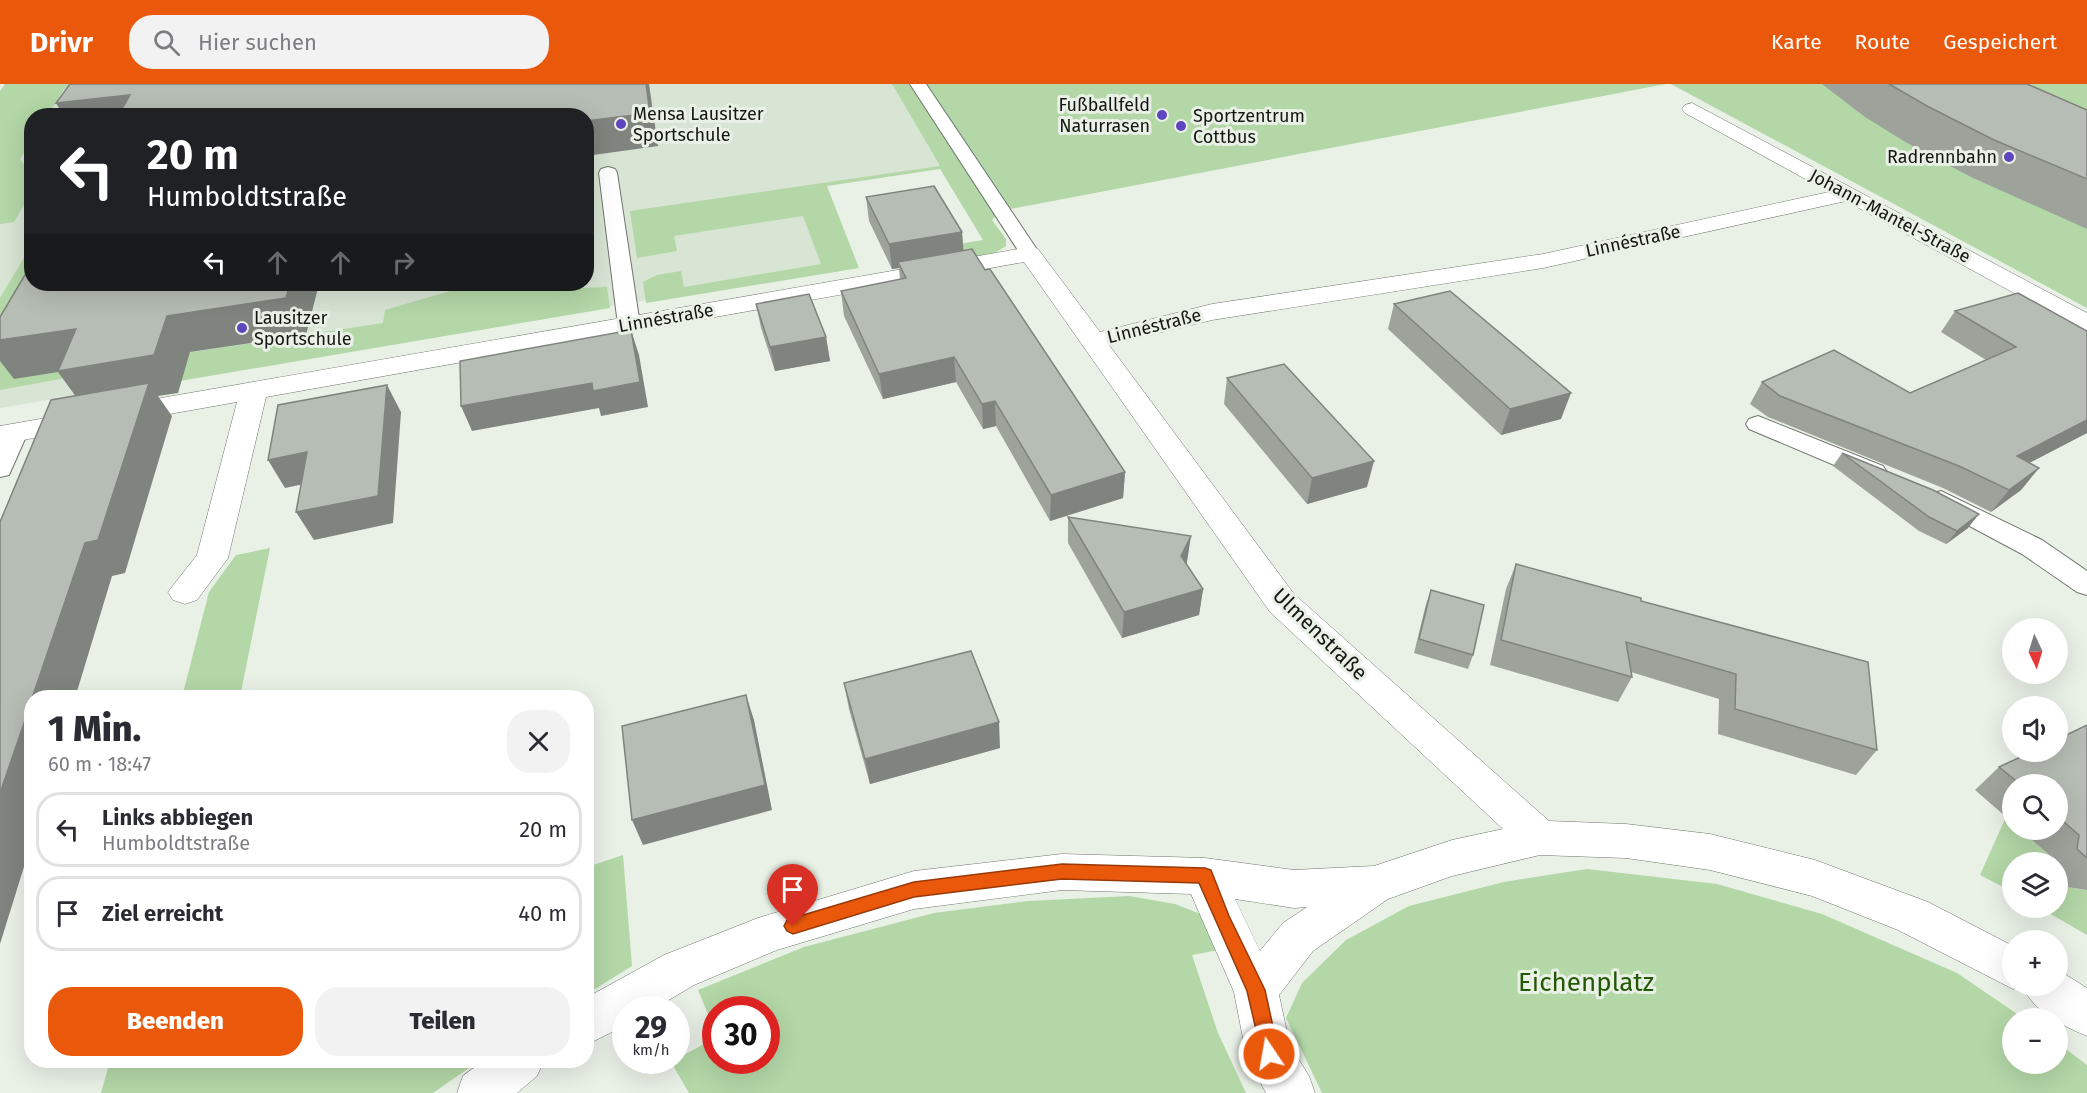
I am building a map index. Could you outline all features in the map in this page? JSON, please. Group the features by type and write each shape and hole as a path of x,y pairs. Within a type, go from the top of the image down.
{"street":[{"name":"Johann-Mantel-Straße","path":"1692,109 2087,323"},
{"name":"Linnéstraße","path":"8,434 1030,254 1094,341 1212,312 1543,261 1849,194"},
{"name":"Ulmenstraße","path":"1094,341 1282,603 1540,838"},
{"path":"185,592 212,558 254,391"},
{"path":"1256,990 1298,937 1374,885 1452,858 1540,838 1626,841 1710,852 1815,878 1913,916 2002,962"},
{"path":"594,1018 679,970 762,936 914,890 1062,872 1205,876 1294,890 1374,885"},
{"path":"1205,876 1222,919 1256,990 1269,1054 1292,1093"},
{"path":"2060,996 2087,1014"},
{"path":"480,1093 510,1068"}],"lane":[{"path":"918,84 1030,254"},
{"path":"608,173 628,325"},
{"path":"1758,424 1911,487 2032,547 2087,585"},
{"path":"0,469 8,434"}],"shaded area":[{"path":"77,84 892,84 941,168 825,185 857,265 0,408 0,92"}],"green space":[{"path":"5,84 107,84 64,89 52,108 24,108 24,152 20,159 24,165 24,205 14,222 0,224 0,91"},
{"name":"Sportzentrum Cottbus","path":"892,84 1666,84 995,212 992,220 1006,239 1006,246 993,254 937,264 929,249 983,240 940,169 827,186 859,268 646,303 643,282 657,275 681,271 684,287 821,264 803,216 674,236 677,251 637,258 630,211 940,166"},
{"path":"1671,84 2087,84 2087,308"},
{"path":"24,258 24,291 38,291 107,365 104,371 0,390 0,298"},
{"path":"594,287 607,287 610,308 156,385 167,356 383,323 385,310 450,291 594,291"},
{"path":"270,548 241,690 184,690 209,592 236,555"},
{"path":"2002,826 2002,840 2032,840 2046,852 2002,852 2002,886 1980,875"},
{"path":"623,855 632,966 594,990 594,865"},
{"name":"Eichenplatz","path":"1587,869 1717,884 1822,914 1957,973 2008,1008 2002,1008 2002,1074 2068,1074 2068,1051 2087,1065 2087,1093 1322,1093 1286,1018 1302,983 1346,940 1409,906 1504,882"},
{"path":"2068,887 2087,890 2087,935 2057,918 2068,918"},
{"path":"1129,896 1175,904 1203,915 1219,950 1192,955 1218,1033 1246,1093 689,1093 678,1074 690,1074 690,1052 702,1045 702,1074 780,1074 780,996 702,996 702,1000 698,990 804,947 934,913 1028,901"},
{"path":"108,1068 469,1068 433,1093 101,1093"}],"building":[{"path":"70,84 646,84 650,113 594,120 594,108 123,108 130,95 56,103"},
{"path":"1889,84 2027,84 2087,110 2087,179 1994,140"},
{"path":"934,186 962,232 889,244 866,197"},
{"path":"972,249 985,270 990,269 1125,472 1051,495 995,401 982,404 954,357 879,374 841,291 906,278 898,262"},
{"path":"24,276 24,291 288,291 286,298 167,316 154,355 58,371 76,329 0,340 0,317"},
{"path":"1450,291 1571,393 1510,409 1394,304"},
{"path":"2018,293 2087,331 2087,420 2017,456 2039,468 2009,490 1959,466 1780,396 1762,382 1834,350 1910,393 2016,347 1955,311"},
{"path":"809,294 826,337 770,347 756,304"},
{"path":"631,330 640,382 593,391 592,383 461,406 460,361"},
{"path":"1284,364 1374,461 1312,478 1227,378"},
{"path":"149,383 98,540 85,543 35,690 24,690 24,722 0,793 0,522 51,400"},
{"path":"387,385 378,496 296,512 307,452 268,460 278,405"},
{"path":"1842,453 1933,490 1979,514 1957,531 1929,517"},
{"path":"1068,517 1191,536 1181,556 1203,589 1124,612"},
{"path":"1516,564 1641,598 1641,601 1868,662 1877,750 1735,709 1736,674 1626,642 1632,677 1501,640"},
{"path":"1431,590 1484,605 1473,655 1419,639"},
{"path":"971,651 999,722 865,759 844,683"},
{"path":"746,695 765,785 632,820 622,726"},
{"path":"2087,725 2087,858 2077,849 2079,835 2068,826 2068,774 2008,774 1999,767 2010,762 2068,762 2068,734"}],"place":[{"name":"Fußballfeld Naturrasen","path":"1162,115"},
{"name":"Mensa Lausitzer Sportschule","path":"621,124"},
{"name":"Sportzentrum Cottbus","path":"1181,126"},
{"name":"Radrennbahn","path":"2009,157"},
{"name":"Lausitzer Sportschule","path":"242,328"}],"route":[{"path":"793,926 914,890 1062,872 1205,876 1222,919 1256,990 1269,1054"}]}
